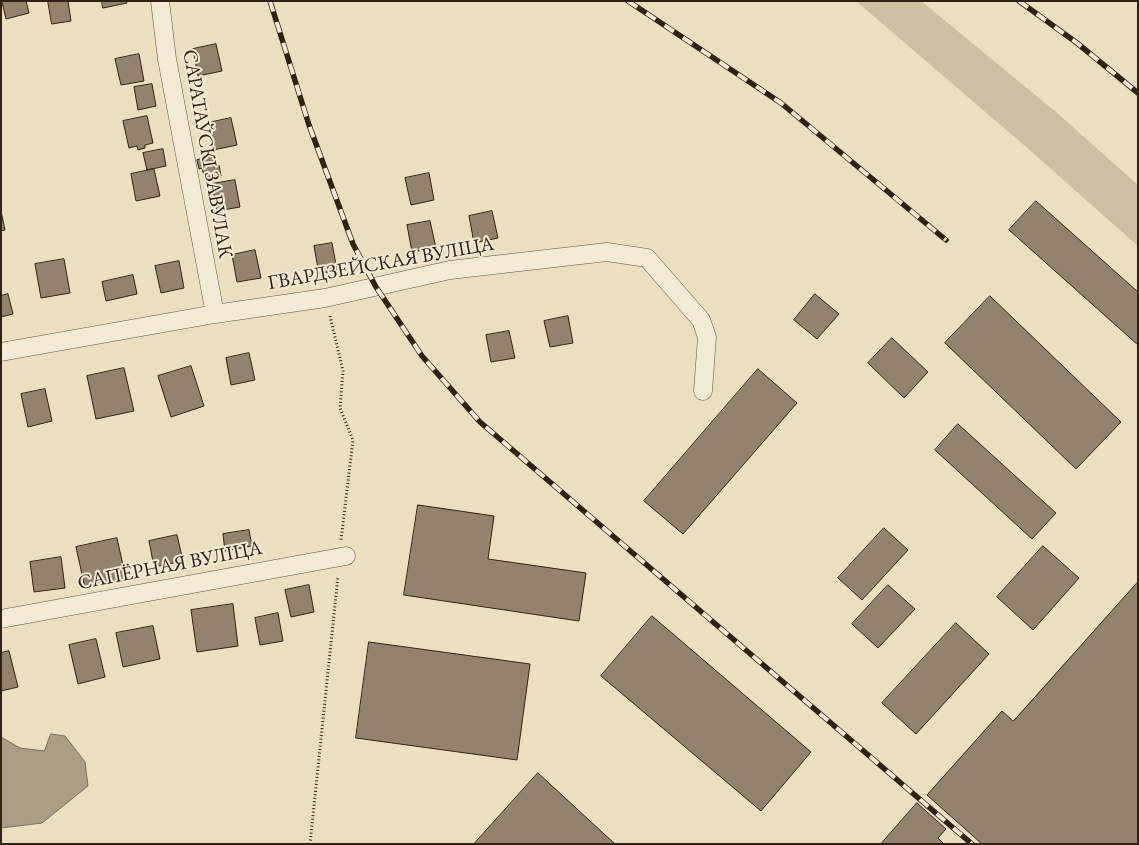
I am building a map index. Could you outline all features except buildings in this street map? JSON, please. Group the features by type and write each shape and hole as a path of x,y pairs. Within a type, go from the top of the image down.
{"street":[{"name":"САРАТАЎСКІ ЗАВУЛАК","path":"160,1 167,59 215,314"},
{"name":"ГВАРДЗЕЙСКАЯ ВУЛІЦА","path":"1,352 215,314 325,298 450,270 607,252 647,258 701,320 707,337 703,391"},
{"name":"САПЁРНАЯ ВУЛІЦА","path":"1,619 343,556"}],"path":[{"path":"310,844 343,556 353,440 340,408 343,371 325,298"}],"shaded area":[{"path":"856,1 921,1 1056,112 1138,185 1138,246 1025,146"},
{"path":"51,734 65,736 85,762 88,786 42,823 1,828 1,737 20,748 44,751"}],"railway":[{"path":"270,1 309,125 353,244 376,287 422,356 480,422 972,844"},
{"path":"628,1 781,103 946,240"},
{"path":"1019,1 1077,43 1138,93"}]}
